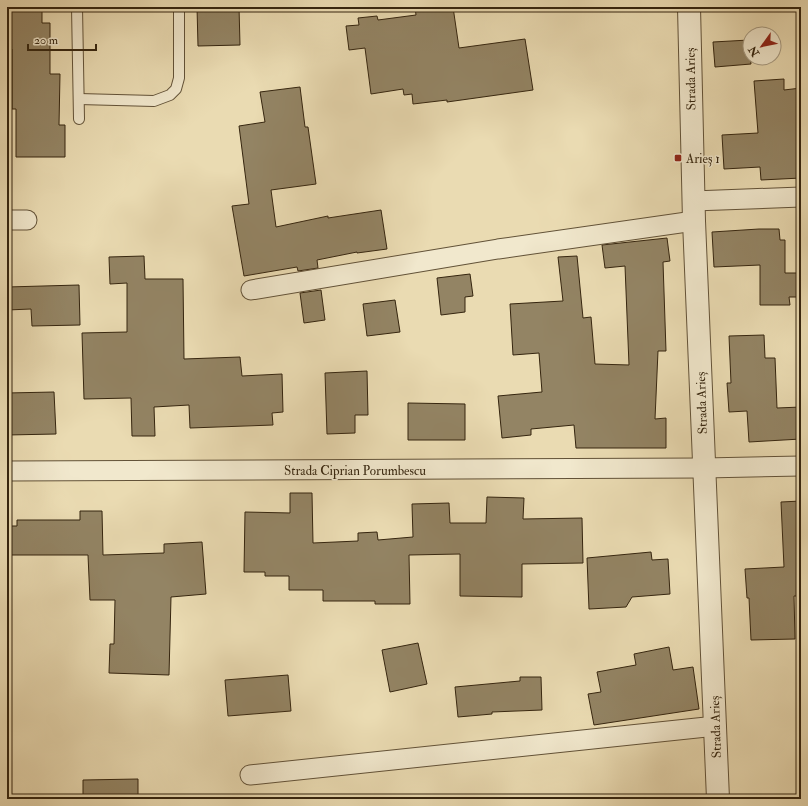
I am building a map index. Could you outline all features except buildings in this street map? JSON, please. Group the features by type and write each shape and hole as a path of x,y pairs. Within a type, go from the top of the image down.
{"street":[{"name":"Strada Arieș","path":"688,7 694,211 718,799"},
{"path":"251,290 498,249 694,211 801,197"},
{"path":"7,220 27,220"},
{"name":"Strada Ciprian Porumbescu","path":"7,471 704,468 801,466"},
{"path":"250,775 716,726"}],"lane":[{"path":"77,7 79,119"},
{"path":"79,99 154,101 170,96 176,89 179,78 179,7"}],"place":[{"name":"Arieș 1","path":"678,158"}]}
